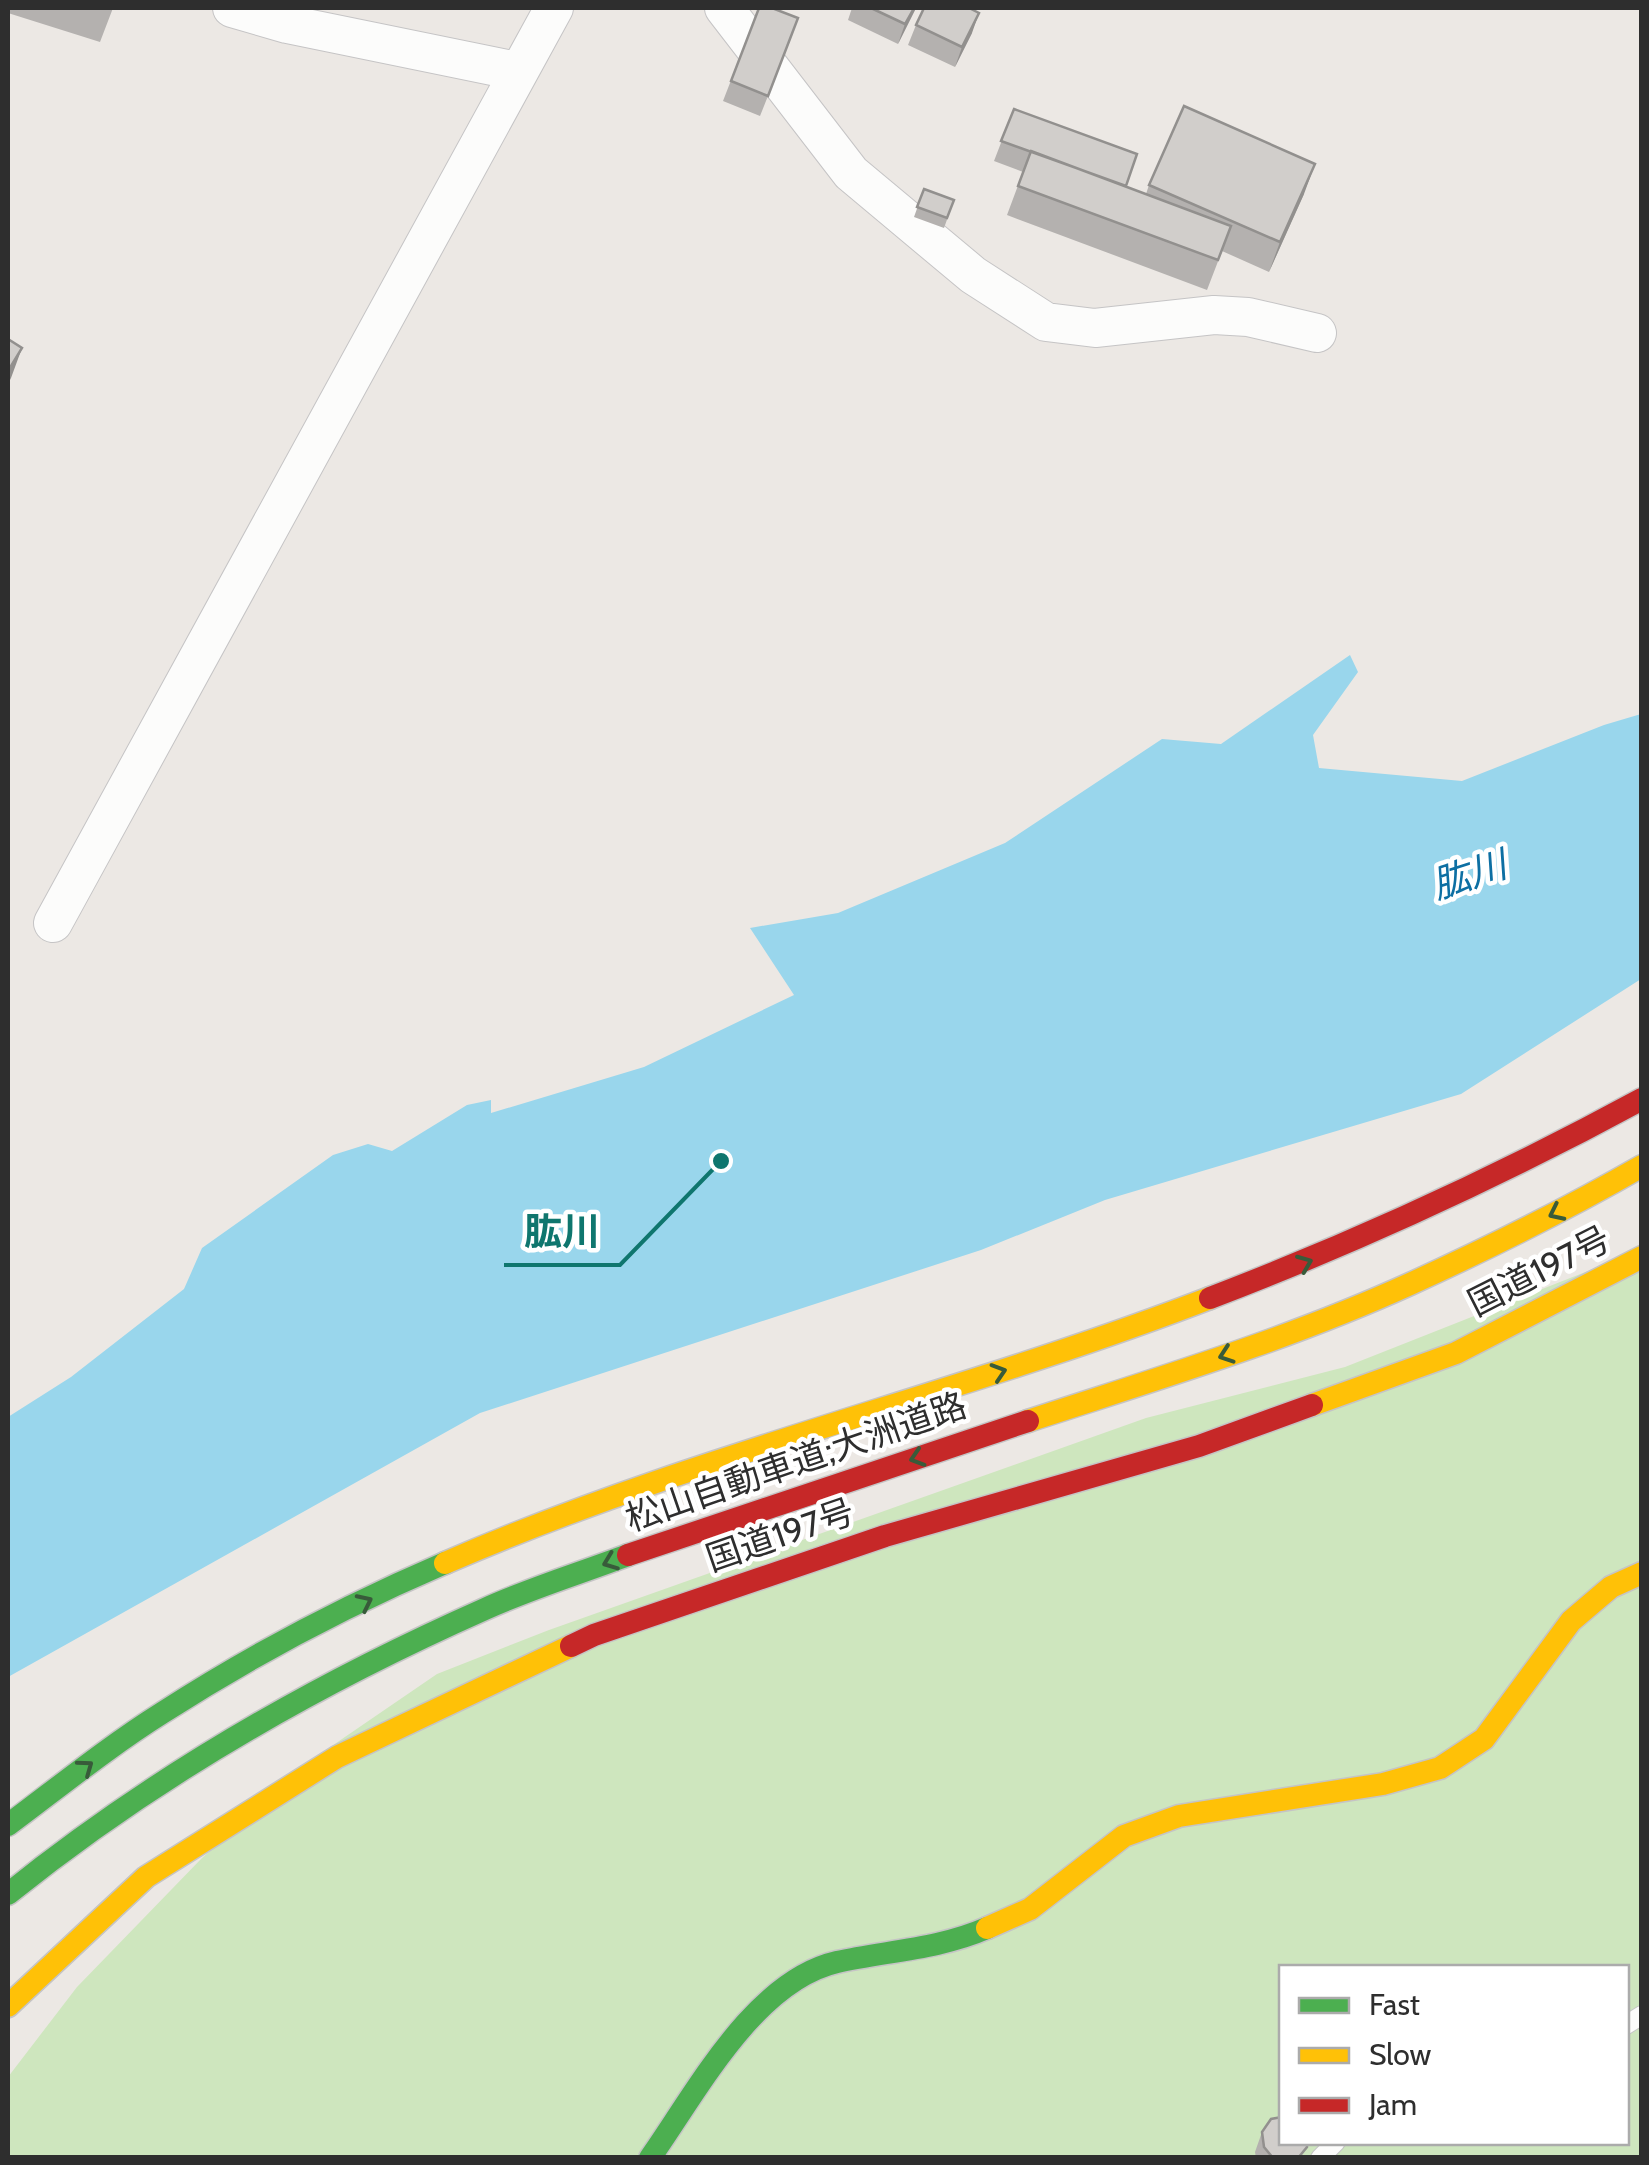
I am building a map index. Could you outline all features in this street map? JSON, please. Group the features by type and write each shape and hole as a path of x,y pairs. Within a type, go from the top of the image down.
{"main road":[{"name":"松山自動車道;大洲道路","path":"8,1826 182,1700 314,1627 454,1558 648,1484 1030,1362 1215,1298 1380,1233 1552,1150 1642,1100"},
{"name":"松山自動車道;大洲道路","path":"8,1894 60,1852 181,1769 327,1686 488,1608 664,1542 1236,1352 1408,1285 1580,1201 1642,1166"},
{"name":"国道197号","path":"8,2006 146,1876 337,1757 594,1635 885,1536 1217,1439 1456,1352 1642,1257"},
{"path":"650,2158 745,2023 787,1986 832,1963 905,1952 974,1934 1030,1909 1124,1836 1180,1816 1383,1784 1440,1768 1484,1739 1571,1621 1611,1587 1642,1573"},
{"path":"8,1909 60,1852"}],"street":[{"path":"232,8 287,24 517,70"},
{"path":"52,922 554,8"},
{"path":"724,8 851,173 973,275 1046,322 1095,328 1214,315 1248,317 1318,333"}],"green space":[{"path":"1641,1250 1641,2157 8,2158 8,2077 77,1987 202,1858 323,1752 437,1674 549,1630 1146,1418 1345,1367"}],"water":[{"path":"1350,655 1358,672 1313,735 1319,768 1462,781 1641,714 1641,979 1461,1094 1105,1200 981,1250 480,1413 8,1677 8,1417 71,1377 184,1289 202,1248 333,1155 368,1144 392,1151 467,1105 491,1100 491,1113 644,1067 794,995 750,928 838,913 1005,843 1162,739 1221,744"}],"building":[{"path":"759,8 772,8 798,18 768,96 731,81"},
{"path":"871,8 914,8 905,24"},
{"path":"924,8 969,8 979,13 962,47 916,25"},
{"path":"1184,106 1315,164 1280,242 1149,185"},
{"path":"1014,109 1137,154 1126,186 1001,141"},
{"path":"1031,151 1231,226 1218,260 1018,186"},
{"path":"924,189 954,200 947,218 917,207"},
{"path":"8,339 22,348 8,371"},
{"path":"1279,2118 1279,2145 1307,2145 1298,2158 1273,2158 1264,2147 1262,2132 1271,2119"}],"traffic: fast":[{"path":"8,1894 120,1811 298,1702 485,1609 628,1555"},
{"path":"8,1825 122,1740 230,1671 300,1632 445,1563"},
{"path":"650,2158 707,2072 753,2015 779,1991 807,1973 837,1962 932,1945 987,1928"}],"traffic: slow":[{"path":"1028,1421 1221,1358 1364,1304 1498,1242 1642,1166"},
{"path":"1312,1405 1456,1353 1642,1257"},
{"path":"445,1563 634,1490 1019,1365 1210,1298"},
{"path":"987,1928 1030,1909 1124,1836 1179,1816 1383,1784 1440,1768 1484,1739 1571,1621 1611,1587 1642,1573"},
{"path":"8,2006 146,1877 337,1757 571,1646"}],"traffic: jam":[{"path":"1210,1298 1429,1206 1642,1099"},
{"path":"571,1646 885,1536 1199,1446 1312,1405"},
{"path":"628,1555 1028,1421"}],"place":[{"name":"肱川","path":"721,1161"}]}
